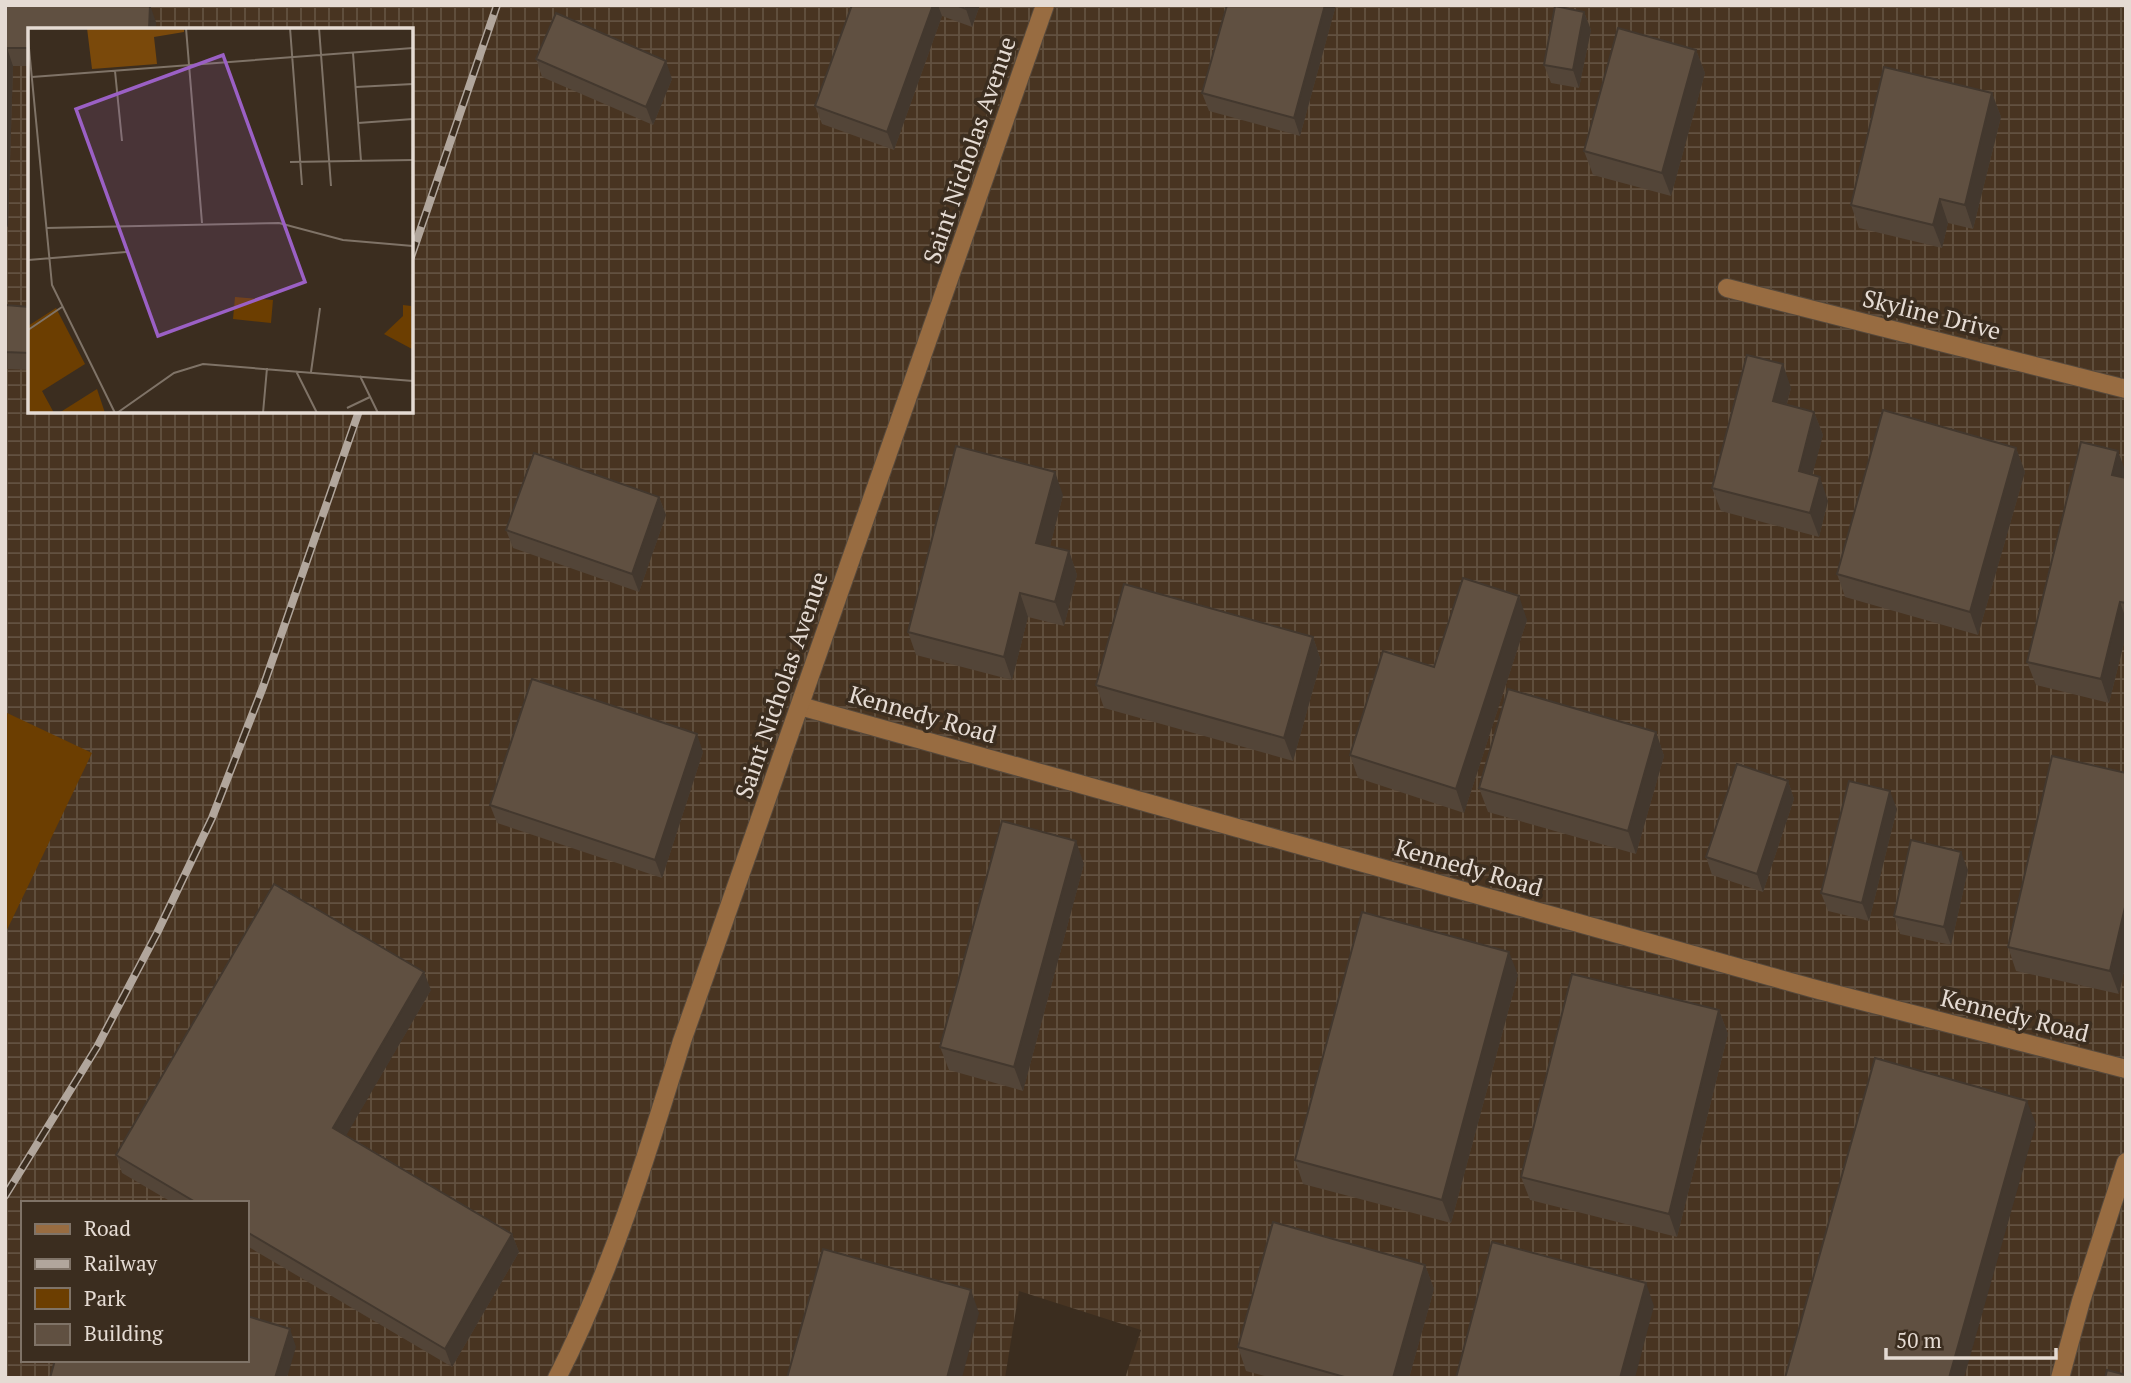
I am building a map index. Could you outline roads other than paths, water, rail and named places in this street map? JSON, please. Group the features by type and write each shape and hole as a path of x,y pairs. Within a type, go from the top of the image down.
{"street":[{"name":"Saint Nicholas Avenue","path":"557,1378 574,1345 629,1213 682,1041 1045,5"},
{"name":"Skyline Drive","path":"1727,288 2126,389"},
{"name":"Kennedy Road","path":"800,706 1819,990 2126,1069"},
{"path":"2060,1378 2081,1301 2126,1162"}],"railway":[{"path":"413,251 497,5"},
{"path":"5,1196 97,1047 157,933 212,818 263,687 358,413"}]}
